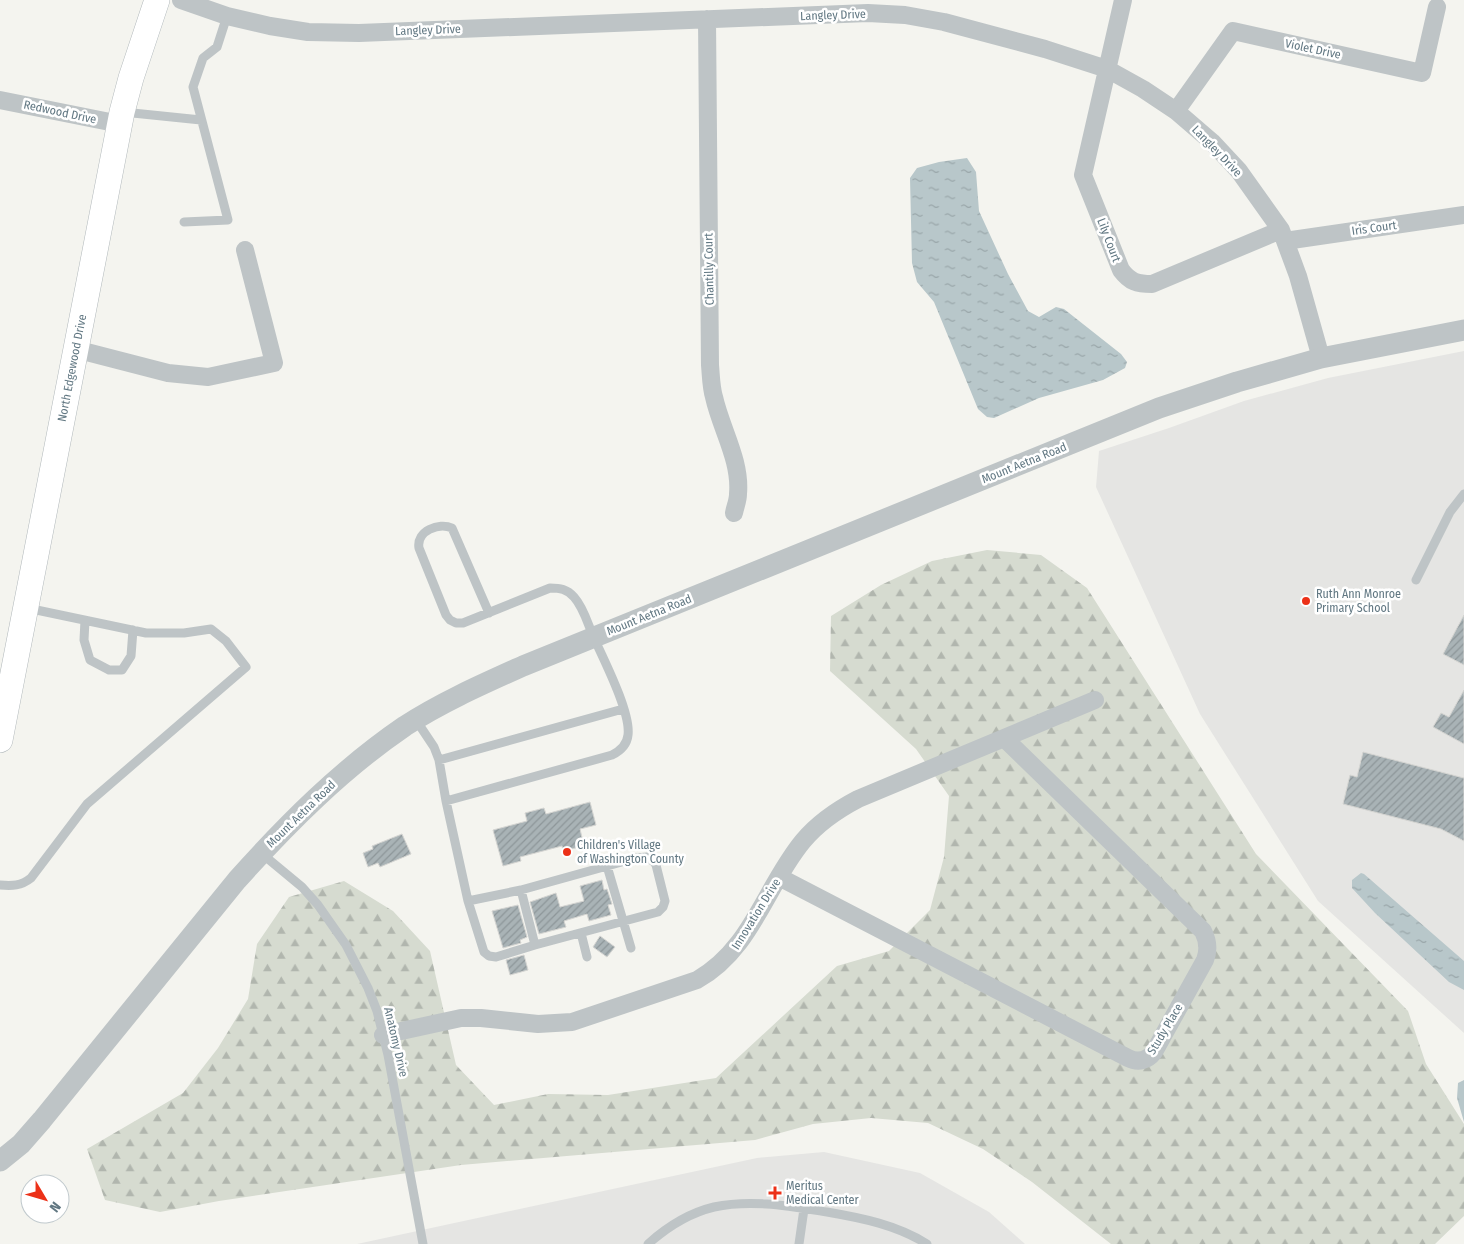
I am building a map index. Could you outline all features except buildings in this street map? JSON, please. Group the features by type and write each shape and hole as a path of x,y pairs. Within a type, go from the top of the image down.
{"main road":[{"name":"North Edgewood Drive","path":"0,740 121,118 131,78 157,0"}],"street":[{"name":"Langley Drive","path":"181,0 227,16 308,32 351,33 868,13 905,15 944,22 1107,69 1144,89 1176,111 1212,142 1238,170 1283,236 1298,276 1321,358"},
{"path":"1107,69 1123,0"},
{"name":"Violet Drive","path":"1176,111 1233,31 1422,73 1438,7"},
{"name":"Chantilly Court","path":"706,19 710,366 713,396 723,430 734,456 738,476 738,496 734,514"},
{"name":"Lily Court","path":"1107,69 1083,175 1121,270 1128,280 1139,284 1152,284 1283,236"},
{"name":"Redwood Drive","path":"0,100 121,118"},
{"name":"Iris Court","path":"1283,236 1464,215"},
{"path":"76,349 168,373 208,378 274,363 246,250"},
{"name":"Mount Aetna Road","path":"0,1162 21,1144 42,1120 261,853 327,787 365,756 416,720 492,679 1159,408 1237,382 1321,358 1464,330"},
{"name":"Innovation Drive","path":"384,1035 460,1018 481,1018 538,1024 572,1022 688,984 714,970 735,950 795,852 809,834 837,811 858,799 1095,700"},
{"name":"Study Place","path":"779,877 1128,1058 1137,1061 1147,1059 1154,1052 1206,958 1208,945 1205,935 1196,924 1004,738"}],"lane":[{"path":"184,222 228,220 193,87 203,58 217,47 227,16"},
{"path":"121,118 201,120"},
{"path":"1416,580 1450,512 1464,494"},
{"path":"446,801 612,755 620,751 628,738 628,730 619,695 578,602 566,590 550,588 489,613 463,623 456,623 450,620 419,548 418,543 424,533 440,525 452,528 489,613"},
{"path":"0,885 13,886 23,884 31,878 87,804 246,667 226,641 211,629 184,633 146,633 25,608"},
{"path":"85,620 84,640 90,660 109,670 122,670 131,656 133,630"},
{"path":"439,760 623,710"},
{"path":"416,720 434,747 439,760 468,901 484,952 488,956 496,958 535,945 658,912 663,907 665,901 656,865 651,859 642,858 521,890 468,901"},
{"name":"Anatomy Drive","path":"261,853 302,887 333,925 358,966 377,1011 384,1035 423,1244"},
{"path":"607,866 631,948"},
{"path":"521,890 535,945"},
{"path":"581,932 587,958"},
{"path":"648,1244 669,1227 698,1212 714,1207 747,1203 804,1208 859,1218 884,1224 911,1234 928,1244"},
{"path":"799,1244 804,1208"}],"shaded area":[{"name":"Ruth Ann Monroe Primary School","path":"1464,351 1464,1033 1318,901 1200,714 1096,487 1099,451 1244,401 1328,378"},
{"name":"Meritus Medical Center","path":"824,1152 920,1173 989,1212 1025,1244 357,1244 757,1158"}],"green space":[{"path":"987,550 1041,555 1087,588 1256,854 1408,1011 1426,1064 1464,1124 1464,1216 1435,1244 1111,1244 1032,1182 983,1149 928,1123 871,1118 813,1124 755,1140 461,1165 219,1201 160,1212 105,1200 87,1149 183,1093 218,1048 248,999 257,944 289,897 344,881 393,911 430,951 456,1065 494,1105 548,1094 608,1095 716,1078 837,966 889,951 930,910 944,857 949,796 916,749 830,671 831,616 881,585 932,561"}],"water":[{"path":"967,158 976,172 979,211 1008,274 1028,311 1039,317 1056,307 1064,309 1121,354 1127,362 1125,368 1103,380 1039,398 994,418 987,417 978,409 934,302 917,282 912,263 910,178 917,168 939,162"},
{"path":"1361,873 1464,961 1464,990 1449,982 1375,913 1352,888 1352,880"},
{"path":"1464,1080 1464,1122 1457,1098 1458,1083"}],"place":[{"name":"Ruth Ann Monroe Primary School","path":"1306,601"},
{"name":"Children's Village of Washington County","path":"567,852"},
{"name":"Meritus Medical Center","path":"775,1193"}]}
